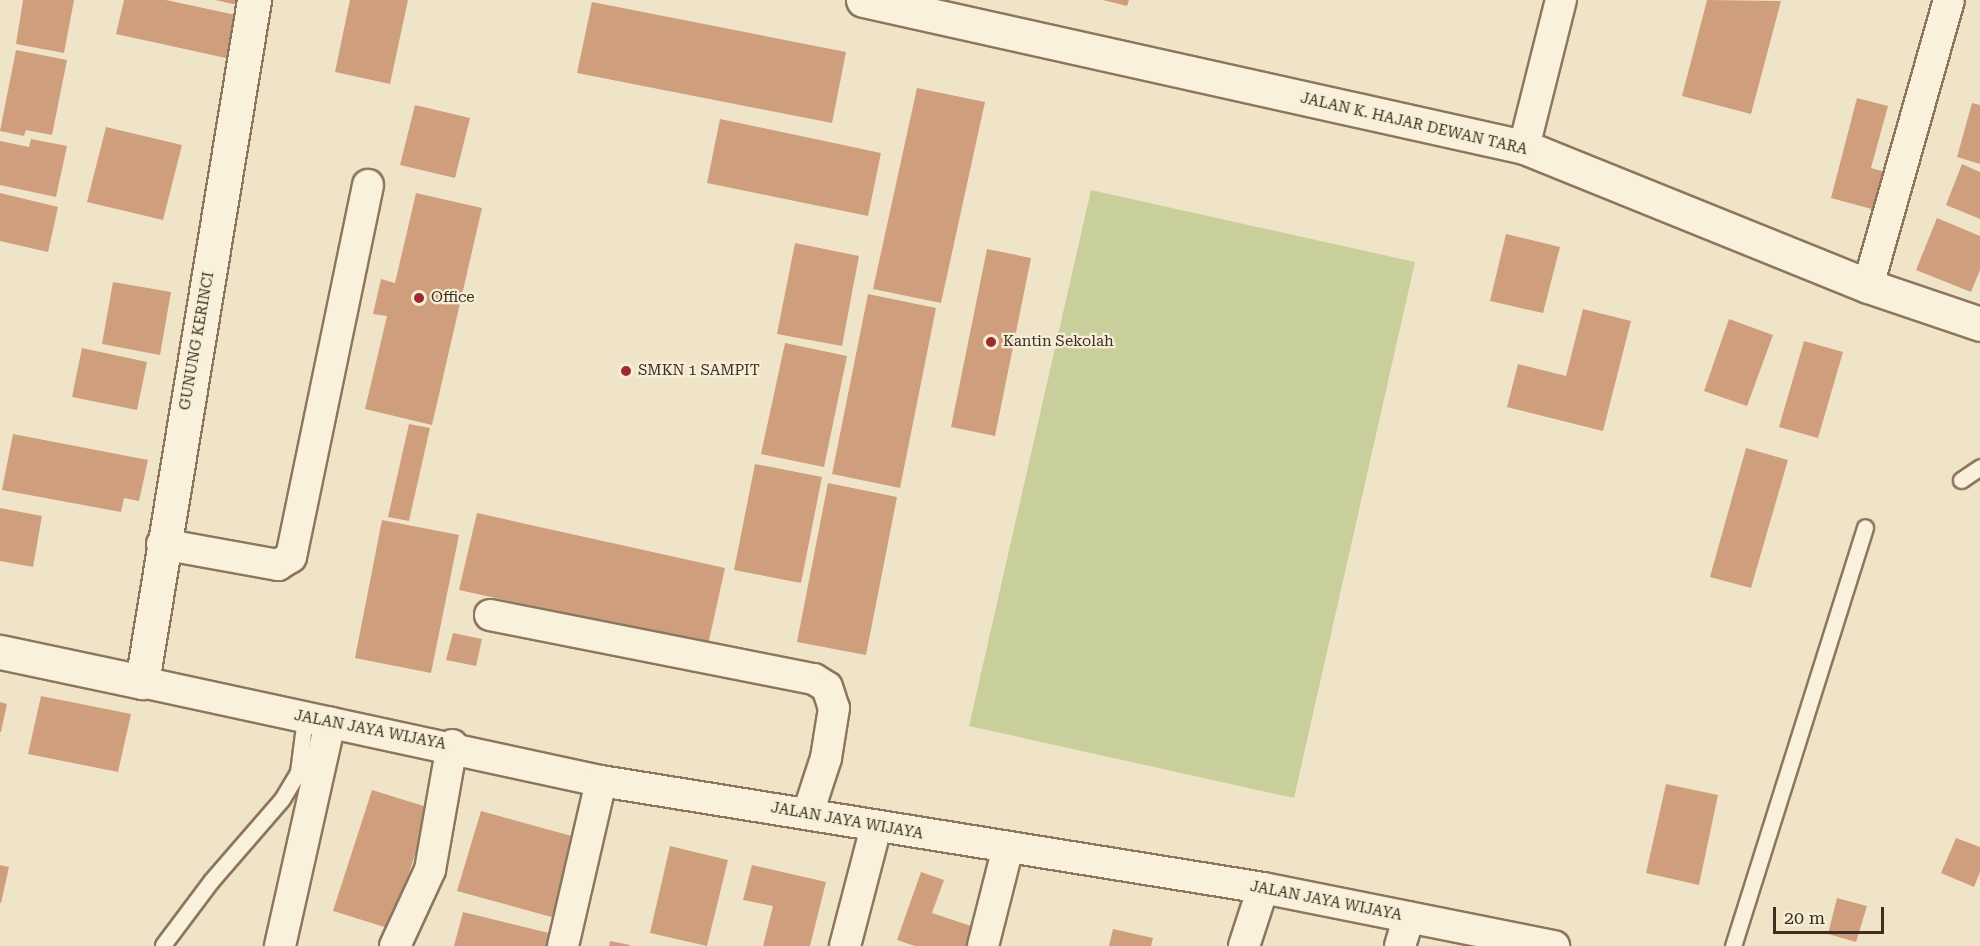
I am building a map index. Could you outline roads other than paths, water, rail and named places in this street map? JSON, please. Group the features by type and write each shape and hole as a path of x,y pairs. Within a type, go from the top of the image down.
{"street":[{"name":"GUNUNG KERINCI","path":"142,682 162,544 254,0"},
{"name":"JALAN K. HAJAR DEWAN TARA","path":"863,0 1524,147 1869,286 1980,324"},
{"path":"1524,147 1562,0"},
{"path":"1869,286 1949,0"},
{"path":"162,544 278,565 291,557 368,185"},
{"path":"490,615 814,679 827,687 834,708 826,758 808,813"},
{"path":"0,652 142,682"},
{"name":"JALAN JAYA WIJAYA","path":"142,682 317,720 452,746 601,781 808,813 876,828 1263,888 1554,946"},
{"path":"280,946 317,720"},
{"path":"395,946 429,870 452,746"},
{"path":"563,946 601,781"},
{"path":"845,946 876,828"},
{"path":"982,946 1008,847"},
{"path":"1244,946 1263,888"},
{"path":"1400,946 1409,917"}],"lane":[{"path":"1961,480 1980,467"},
{"path":"1733,946 1865,526"},
{"path":"163,945 211,881 282,799 298,772 317,720"}],"place":[{"name":"Office","path":"419,298"},
{"name":"Kantin Sekolah","path":"991,342"},
{"name":"SMKN 1 SAMPIT","path":"626,371"}]}
